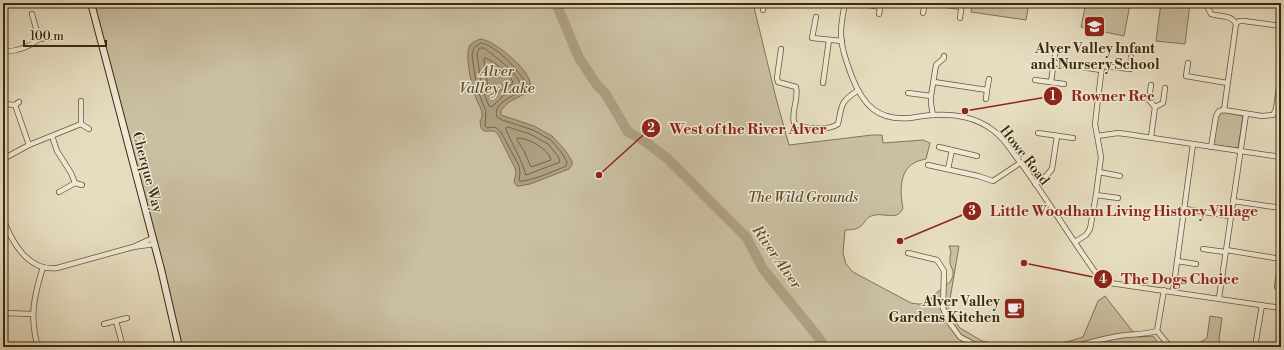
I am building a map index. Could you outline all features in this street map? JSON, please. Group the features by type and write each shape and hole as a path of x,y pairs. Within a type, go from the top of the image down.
{"street":[{"name":"Cherque Way","path":"91,3 154,241 179,347"},
{"path":"763,10 764,3"},
{"name":"Howe Road","path":"845,3 841,35 845,58 858,91 869,106 886,116 898,118 933,115 965,117 986,125 1002,138 1098,276 1104,281 1281,308"},
{"path":"857,3 880,5 879,14"},
{"path":"923,13 925,3"},
{"path":"933,3 962,5 960,18"},
{"path":"1209,3 1208,8 1211,14 1230,18 1234,20 1236,24 1224,110"},
{"path":"32,14 39,39"},
{"path":"816,17 812,38 842,41"},
{"path":"1236,24 1239,21 1244,20 1281,26"},
{"path":"3,51 15,51 32,44 39,39 51,37"},
{"path":"823,83 829,40"},
{"path":"1051,82 1056,48"},
{"path":"781,49 777,78 778,82 796,87 797,92 793,118 794,123 799,126 827,129 834,127 838,124 845,99 858,91"},
{"path":"933,115 931,96 936,65 944,58 944,56"},
{"path":"1075,242 1086,235 1090,229 1096,195 1101,157 1095,124 1102,66 1130,69 1132,57"},
{"path":"1054,63 1101,70"},
{"path":"1188,63 1186,76 1227,83"},
{"path":"1211,147 1216,116 1219,111 1224,110 1268,116 1278,110 1281,74"},
{"path":"986,99 989,80"},
{"path":"1034,80 1064,84"},
{"path":"934,82 987,90"},
{"path":"1151,86 1149,100 1155,108 1151,137"},
{"path":"1155,108 1163,103 1165,88"},
{"path":"908,93 931,96"},
{"path":"81,101 81,124"},
{"path":"4,104 17,104 29,145"},
{"path":"1218,298 1246,114"},
{"path":"81,124 89,129"},
{"path":"3,159 29,145 81,124"},
{"path":"1038,133 1073,138"},
{"path":"1097,136 1126,134 1281,157"},
{"path":"52,136 57,151 71,173 75,183"},
{"path":"1035,184 1052,169 1057,136"},
{"path":"1173,291 1193,144"},
{"path":"938,147 977,156"},
{"path":"948,169 952,150"},
{"path":"928,165 978,176 993,181 1020,163"},
{"path":"1099,172 1120,176"},
{"path":"59,192 75,183 82,185"},
{"path":"1096,195 1118,198"},
{"path":"1233,201 1281,208"},
{"path":"1185,209 1230,216"},
{"path":"3,220 12,239 21,252 35,263 43,267 57,268 133,247 145,246 154,241"},
{"path":"1203,249 1281,259 1277,287"},
{"path":"908,253 937,260 944,271 943,308 949,322 960,337 979,347"},
{"path":"1177,261 1196,264"},
{"path":"38,347 33,314 35,293 43,267"},
{"path":"1164,290 1157,331 1167,344"},
{"path":"1255,347 1262,305"},
{"path":"3,313 33,314"},
{"path":"104,324 127,318"},
{"path":"116,321 122,347"},
{"path":"1074,347 1104,339 1128,335 1148,334 1157,331"}],"green space":[{"name":"The Wild Grounds","path":"91,3 753,3 789,145 872,135 882,135 883,143 923,140 930,143 926,159 914,163 909,167 903,177 901,196 903,208 901,212 891,216 875,215 867,219 858,228 845,230 843,253 846,264 853,272 911,303 924,304 950,282 953,276 953,271 950,264 951,252 949,246 959,246 948,311 960,328 982,341 1012,347 179,347"},
{"path":"972,3 1029,3 1026,20 971,12"},
{"path":"1086,3 1130,4 1124,36 1081,27"},
{"path":"1161,3 1190,3 1185,44 1156,41"},
{"path":"1222,112 1243,116 1238,148 1213,145 1218,116"},
{"path":"1105,296 1137,337 1153,336 1161,347 1043,347 1083,337 1098,301"},
{"path":"1210,316 1222,318 1219,340 1224,347 1165,347 1175,344 1196,345 1207,338"}],"water":[{"name":"Alver Valley Lake","path":"481,39 494,45 510,56 528,76 530,82 528,92 509,102 501,110 501,115 534,126 552,136 565,150 572,161 572,165 569,169 530,184 517,186 514,182 516,173 515,168 498,134 494,131 484,131 481,128 480,121 482,118 482,112 476,98 469,71 468,50 470,45"}],"waterway":[{"name":"River Alver","path":"556,3 579,58 597,85 605,93 628,132 646,142 668,159 747,238 763,269 825,347"}],"place":[{"name":"Alver Valley Infant and Nursery School","path":"1095,26"},
{"name":"Rowner Rec","path":"965,111"},
{"name":"West of the River Alver","path":"599,175"},
{"name":"Little Woodham Living History Village","path":"900,241"},
{"name":"The Dogs Choice","path":"1024,263"},
{"name":"Alver Valley Gardens Kitchen","path":"1015,309"}]}
